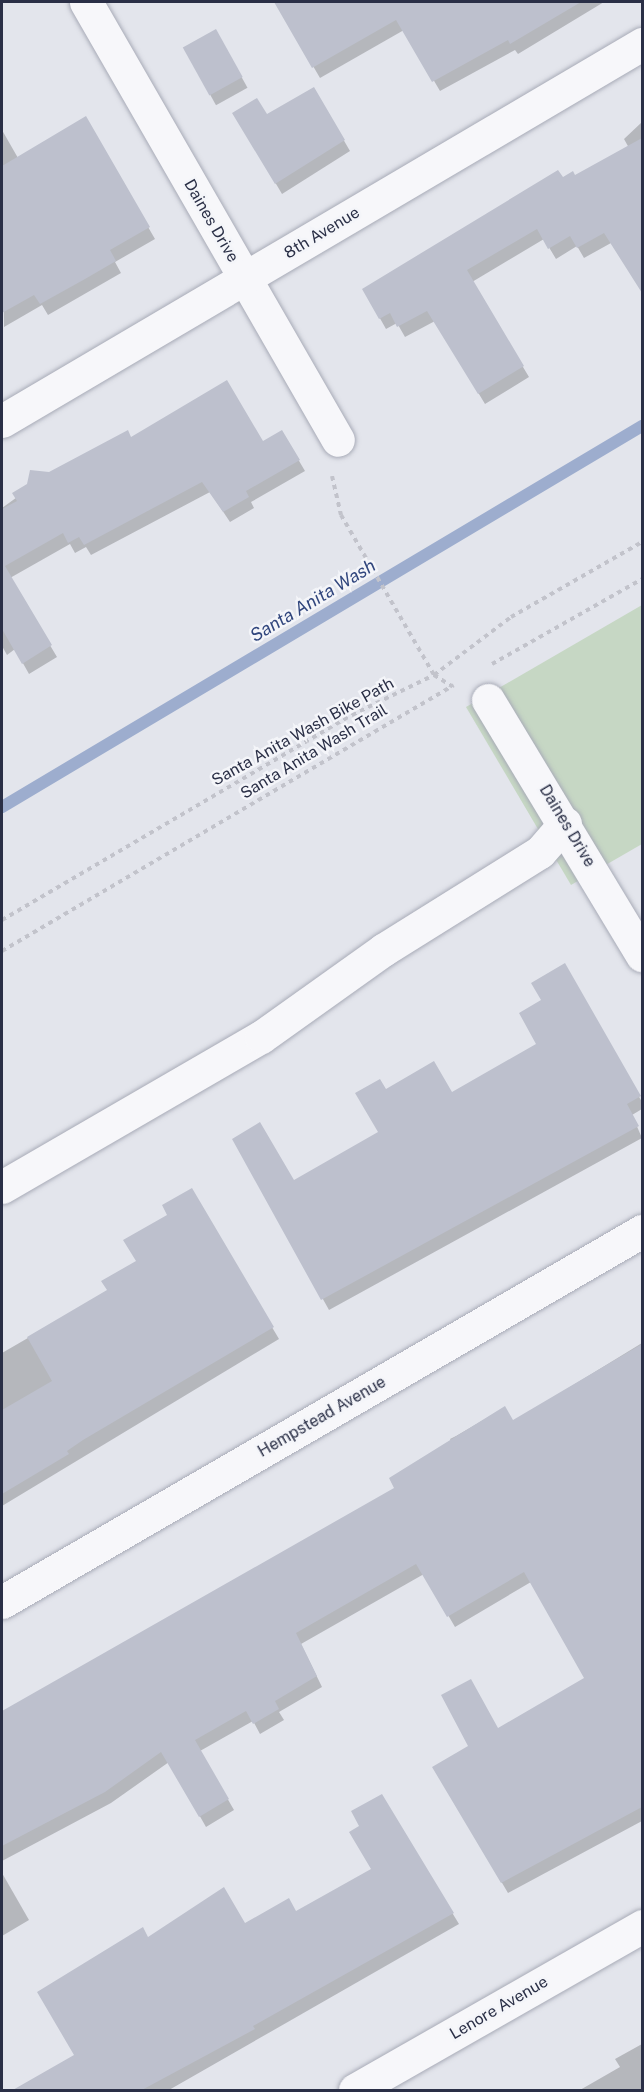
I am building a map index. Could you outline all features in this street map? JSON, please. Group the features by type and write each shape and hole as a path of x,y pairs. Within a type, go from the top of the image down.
{"street":[{"name":"Daines Drive","path":"86,2 338,440"},
{"name":"8th Avenue","path":"2,422 642,44"},
{"name":"Daines Drive","path":"477,683 565,823 642,955"},
{"path":"2,1187 261,1037 383,950 540,852 565,823"},
{"name":"Hempstead Avenue","path":"2,1602 642,1231"},
{"name":"Lenore Avenue","path":"355,2091 642,1926"}],"path":[{"path":"341,515 428,663"},
{"name":"Santa Anita Wash Bike Path","path":"2,921 352,715 434,675 511,617 642,542"},
{"name":"Santa Anita Wash Trail","path":"2,951 477,683 642,579"}],"green space":[{"path":"642,605 642,844 571,885 466,707"}],"building":[{"path":"274,2 581,2 510,44 508,40 432,82 396,20 312,68"},
{"path":"216,29 243,77 209,96 183,47"},
{"path":"314,87 345,140 275,184 232,113 257,98 267,114"},
{"path":"86,116 150,227 110,250 116,261 40,304 34,295 2,313 2,166"},
{"path":"642,138 642,293 604,233 577,248 570,236 548,249 537,229 467,270 524,366 478,394 427,311 397,327 390,313 379,319 362,289 558,170 563,177 573,171 575,175"},
{"path":"227,380 263,441 282,430 300,460 246,491 249,497 223,512 202,482 84,545 79,537 68,543 63,533 5,566 52,645 22,664 2,629 2,509 17,501 12,493 27,484 30,470 49,472 128,430 131,437"},
{"path":"565,963 641,1096 627,1104 639,1126 321,1300 232,1139 260,1122 294,1180 378,1132 355,1093 380,1079 386,1089 434,1061 452,1092 536,1044 519,1013 541,1000 531,983"},
{"path":"192,1188 274,1327 83,1440 67,1451 69,1454 2,1494 2,1410 52,1381 27,1337 107,1290 101,1281 136,1261 123,1240 167,1215 162,1205"},
{"path":"642,1344 642,1807 501,1883 432,1767 468,1746 441,1695 471,1679 498,1728 584,1678 524,1572 447,1617 416,1564 296,1633 317,1676 275,1701 279,1709 253,1724 246,1711 195,1740 229,1799 199,1817 161,1752 105,1792 2,1846 2,1711 394,1488 389,1478 505,1406 513,1420"},
{"path":"382,1794 454,1913 253,2026 255,2029 140,2091 11,2091 74,2055 37,1992 143,1927 148,1937 224,1887 245,1923 289,1898 296,1911 371,1869 349,1832 359,1826 351,1811"}],"waterway":[{"name":"Santa Anita Wash","path":"2,807 642,426"}]}
